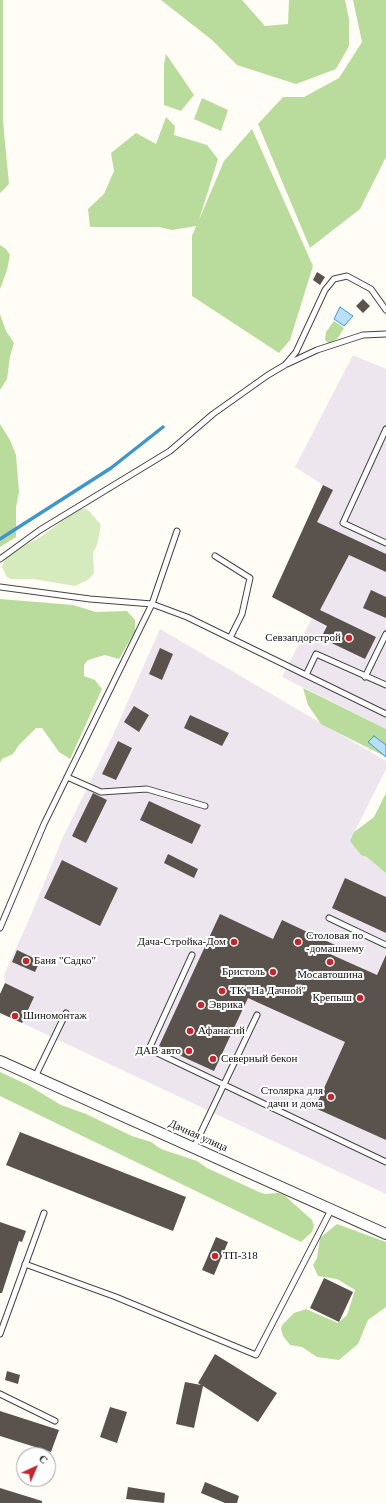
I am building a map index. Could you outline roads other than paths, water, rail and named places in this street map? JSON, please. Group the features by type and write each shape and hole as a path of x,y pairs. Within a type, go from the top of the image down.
{"street":[{"name":"Дачная улица","path":"0,1061 386,1234"}],"lane":[{"path":"285,365 296,352 324,290 334,279 347,276 372,289 386,310"},
{"path":"0,559 40,530 170,451 213,414 268,375 285,365 317,350 363,335 386,334"},
{"path":"386,429 343,524 386,543"},
{"path":"0,928 44,824 152,604 177,531"},
{"path":"215,556 250,578 242,614 230,638"},
{"path":"0,587 90,599 152,604 187,617 386,714"},
{"path":"365,677 386,634"},
{"path":"306,675 316,654 386,685"},
{"path":"67,777 101,792 147,789 205,806"},
{"path":"329,918 386,945"},
{"path":"192,955 149,1049 386,1162"},
{"path":"35,1077 66,1013"},
{"path":"194,1147 257,1015"},
{"path":"25,1264 116,1297 256,1355 330,1210"},
{"path":"0,1334 44,1213"},
{"path":"0,1394 55,1421"}],"water":[{"path":"340,307 353,316 344,326 334,319"},
{"path":"374,736 386,745 386,757 368,742"}],"waterway":[{"path":"0,539 111,468 163,427"}],"place":[{"name":"Севзапдорстрой","path":"349,638"},
{"name":"Дача-Стройка-Дом","path":"234,942"},
{"name":"Столовая по -домашнему","path":"298,942"},
{"name":"Баня \"Садко\"","path":"26,961"},
{"name":"Мосавтошина","path":"330,962"},
{"name":"Бристоль","path":"273,972"},
{"name":"ТК \"На Дачной\"","path":"222,991"},
{"name":"Крепыш","path":"360,998"},
{"name":"Эврика","path":"201,1005"},
{"name":"Шиномонтаж","path":"15,1016"},
{"name":"Афанасий","path":"190,1031"},
{"name":"ДАВ авто","path":"189,1051"},
{"name":"Северный бекон","path":"213,1059"},
{"name":"Столярка для дачи и дома","path":"331,1097"},
{"name":"ТП-318","path":"215,1256"}]}
